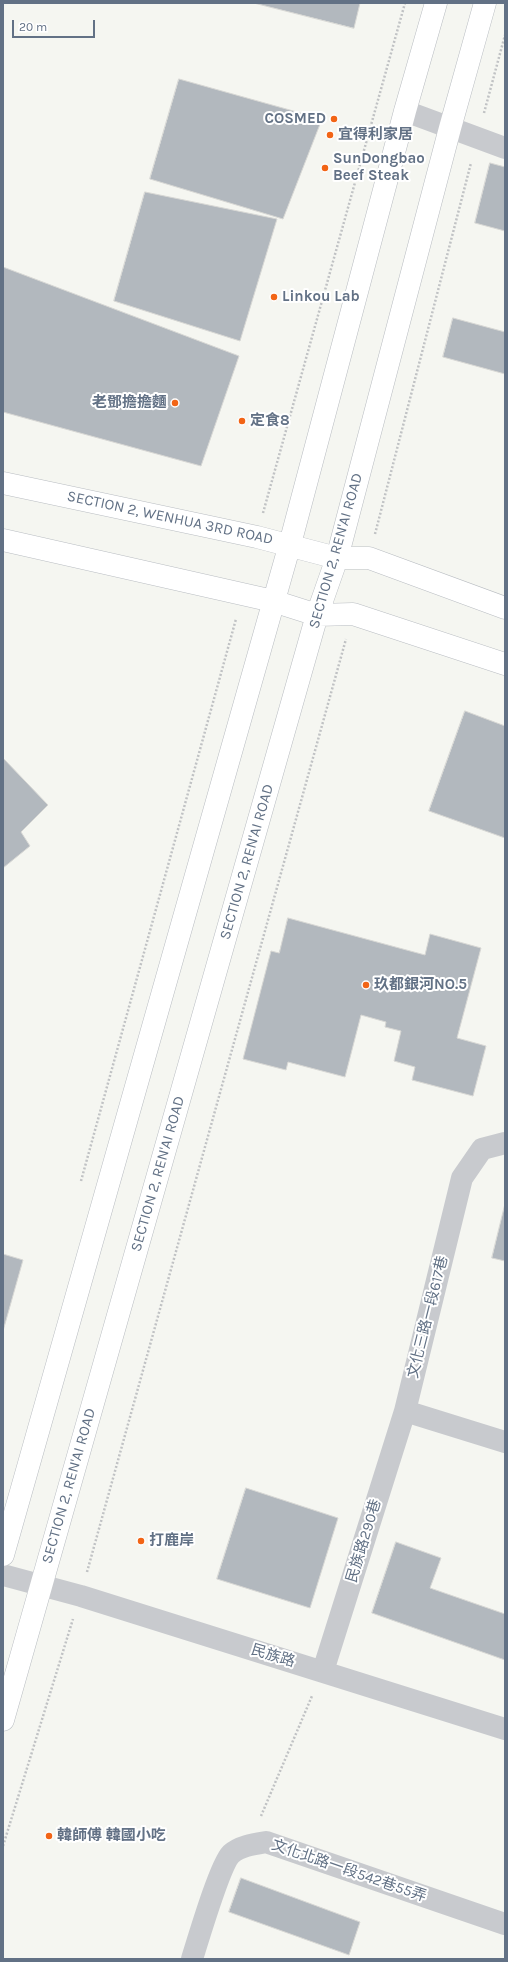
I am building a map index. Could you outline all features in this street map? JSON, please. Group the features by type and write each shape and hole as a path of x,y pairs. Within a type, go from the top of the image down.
{"main road":[{"path":"3,1555 290,544 405,111 436,3"},
{"name":"SECTION 2, REN'AI ROAD","path":"3,1720 317,615 337,558 450,128 485,3"},
{"name":"SECTION 2, WENHUA 3RD ROAD","path":"3,482 290,544 337,558 369,558"},
{"path":"3,540 273,601 317,615 353,614 505,664"},
{"path":"369,558 505,608"}],"street":[{"path":"405,111 505,148"},
{"name":"文化三路一段617巷","path":"405,1411 462,1178 482,1149 505,1143"},
{"path":"405,1411 505,1442"},
{"name":"民族路290巷","path":"323,1672 405,1411"},
{"name":"民族路","path":"3,1575 81,1596 505,1729"},
{"name":"文化北路一段542巷55弄","path":"192,1959 220,1877 231,1855 248,1845 266,1842 505,1924"}],"path":[{"path":"257,537 405,3"},
{"path":"369,558 505,35"},
{"path":"79,1185 243,595"},
{"path":"3,1846 81,1596 353,614"},
{"path":"248,1845 323,1672"}],"building":[{"path":"254,3 360,3 354,28"},
{"path":"179,79 322,119 283,219 150,179"},
{"path":"490,163 505,167 505,231 475,223"},
{"path":"145,192 277,219 240,341 114,301"},
{"path":"3,267 239,356 201,466 3,412"},
{"path":"453,318 505,332 505,374 443,357"},
{"path":"465,711 505,726 505,838 429,811"},
{"path":"3,758 48,805 21,832 30,846 3,868"},
{"name":"玖都銀河NO.5","path":"288,918 425,955 430,934 481,948 457,1038 486,1046 473,1096 412,1080 415,1067 394,1061 401,1031 385,1027 386,1022 361,1015 345,1077 288,1062 286,1070 243,1059 271,951 279,953"},
{"path":"505,1204 505,1261 492,1258"},
{"path":"3,1254 23,1260 3,1331"},
{"path":"246,1488 338,1518 310,1608 217,1579"},
{"path":"396,1542 441,1558 430,1588 505,1614 505,1660 372,1613"},
{"path":"241,1878 360,1922 349,1955 229,1912"}],"place":[{"name":"COSMED","path":"334,119"},
{"name":"宜得利家居","path":"330,135"},
{"name":"SunDongbao Beef Steak","path":"325,168"},
{"name":"Linkou Lab","path":"274,297"},
{"name":"老鄧擔擔麵","path":"175,403"},
{"name":"定食8","path":"242,421"},
{"name":"玖都銀河NO.5","path":"366,985"},
{"name":"打鹿岸","path":"141,1541"},
{"name":"韓師傅 韓國小吃","path":"49,1836"}]}
